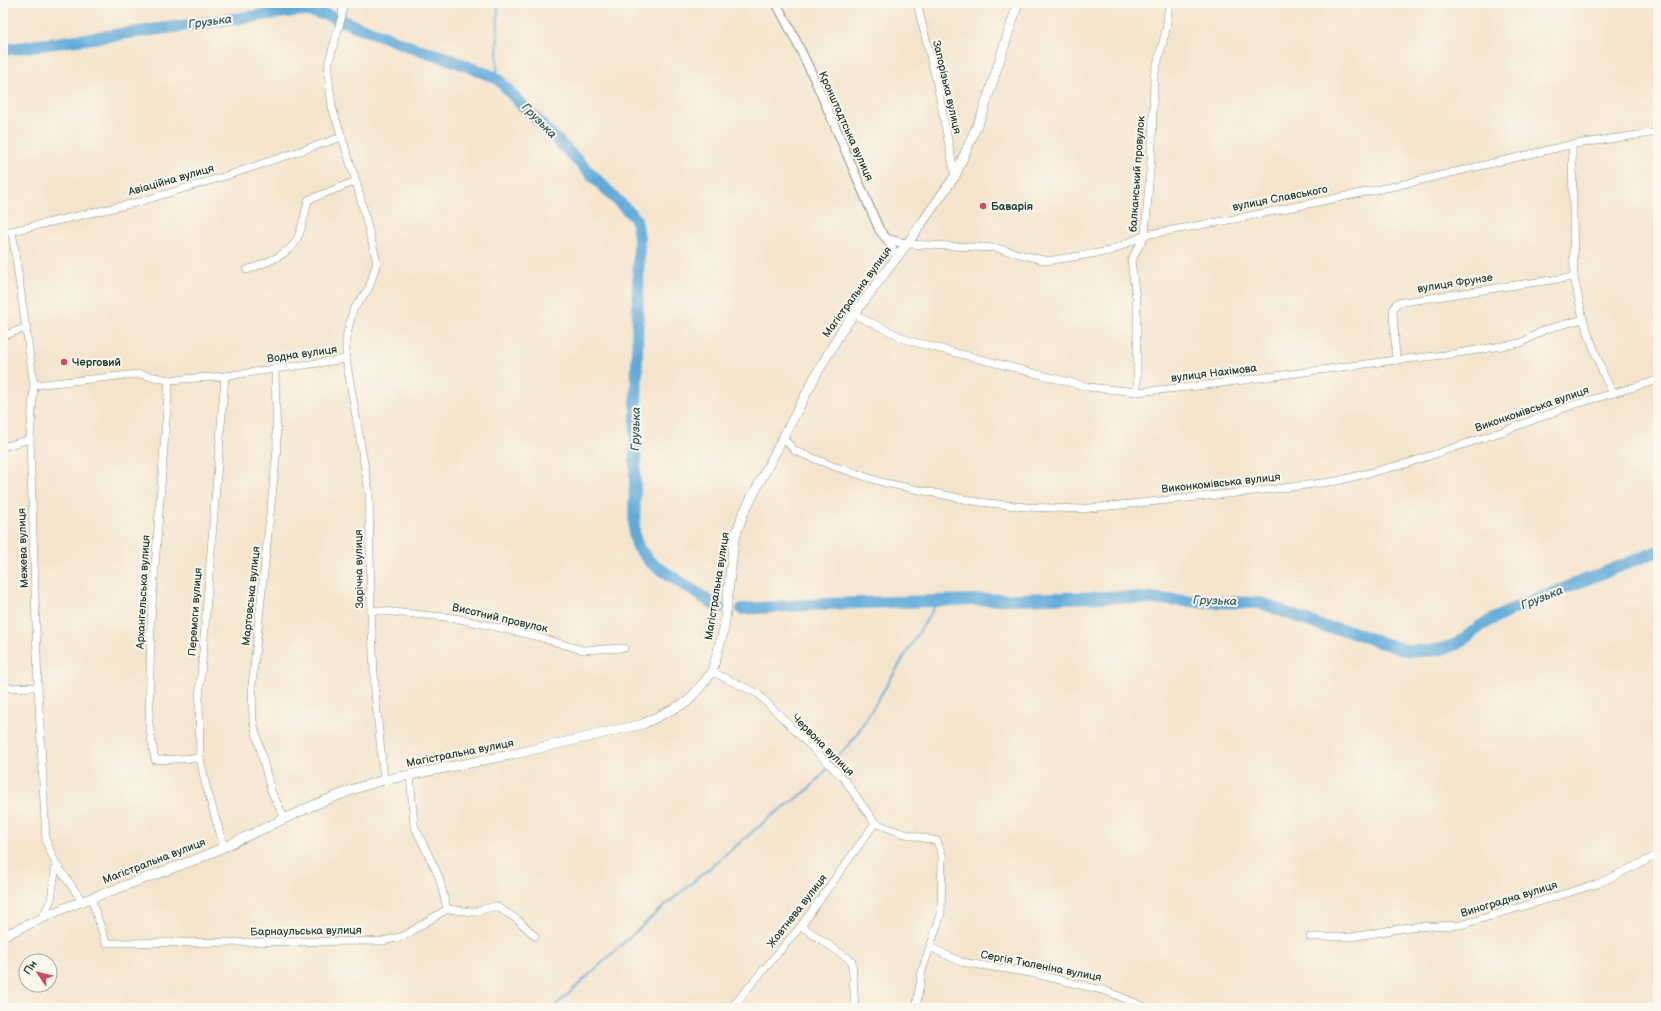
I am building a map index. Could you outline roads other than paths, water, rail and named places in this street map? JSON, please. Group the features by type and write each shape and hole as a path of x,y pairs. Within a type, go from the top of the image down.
{"main road":[{"name":"Магістральна вулиця","path":"3,936 87,900 200,858 356,788 384,780 510,755 644,724 687,702 712,672 724,629 734,540 743,514 833,344 853,314 908,244 955,176 983,112 1018,3"}],"street":[{"name":"Водна вулиця","path":"34,385 139,374 169,380 225,376 346,359 346,338 353,310 368,288 377,262 356,181 332,107 328,73 329,61 341,20 343,3"},
{"name":"Кронштадтська вулиця","path":"776,3 791,30 825,103 880,231 887,239 897,258"},
{"name":"Запорізька вулиця","path":"917,3 955,176"},
{"name":"балканський провулок","path":"1137,392 1137,305 1131,261 1145,235 1152,145 1154,76 1166,30 1169,3"},
{"name":"вулиця Славського","path":"908,244 996,248 1048,261 1110,251 1145,235 1240,218 1400,185 1572,145 1658,132"},
{"name":"Авіаційна вулиця","path":"3,233 139,202 229,175 342,137"},
{"path":"1572,145 1574,167 1574,277 1584,319 1604,376 1613,393"},
{"path":"247,270 267,262 283,253 297,241 308,200 356,181"},
{"name":"Межева вулиця","path":"12,231 27,327 34,385 30,439 38,687 46,841 56,864 87,900"},
{"path":"887,239 908,244"},
{"name":"вулиця Фрунзе","path":"1396,360 1393,310 1396,303 1574,277"},
{"name":"вулиця Нахімова","path":"853,314 910,341 1088,387 1137,392 1198,386 1445,355 1520,343 1544,330 1584,319"},
{"path":"3,336 27,327"},
{"name":"Зарічна вулиця","path":"346,359 369,492 371,610 375,693 384,780"},
{"name":"Мартовська вулиця","path":"274,369 277,449 252,685 254,721 271,791 285,819"},
{"name":"Перемоги вулиця","path":"224,847 206,786 200,758 199,700 225,376"},
{"name":"Архангельська вулиця","path":"169,380 151,620 149,724 155,760 200,758"},
{"name":"Виконкомівська вулиця","path":"784,438 795,451 833,466 885,483 979,502 1025,507 1081,509 1275,489 1337,481 1408,463 1501,432 1573,405 1658,380"},
{"path":"3,447 30,439"},
{"name":"Висотний провулок","path":"371,610 455,618 535,636 582,650 624,648"},
{"name":"Червона вулиця","path":"712,672 757,693 844,780 875,823"},
{"path":"3,688 38,687"},
{"path":"410,775 414,825 439,877 447,909 473,912 496,906 518,920 534,936"},
{"path":"875,823 901,833 936,841 942,855 941,914 922,971 916,1008"},
{"name":"Жовтнева вулиця","path":"731,1008 801,926 875,823"},
{"name":"Виноградна вулиця","path":"1310,937 1352,937 1409,927 1461,925 1597,884 1658,854"},
{"path":"42,918 51,900 56,864"},
{"name":"Барнаульська вулиця","path":"87,900 106,943 383,940 404,936 447,909"},
{"path":"801,926 852,961 855,1008"},
{"name":"Сергія Тюленіна вулиця","path":"930,947 961,962 1031,973 1106,991 1148,1008"}],"waterway":[{"path":"497,78 498,3"},
{"name":"Грузька","path":"3,50 301,10 324,14 497,78 636,219 639,238 634,535 638,547 650,562 719,608"},
{"name":"Грузька","path":"742,609 823,604 1115,597 1207,602 1261,603 1324,627 1350,631 1406,650 1428,651 1442,649 1459,643 1480,626 1515,608 1658,551"},
{"path":"831,763 854,739 938,601"},
{"path":"553,1008 654,915 770,817 808,790 829,767"}],"place":[{"name":"Баварія","path":"983,206"},
{"name":"Черговий","path":"64,362"}]}
